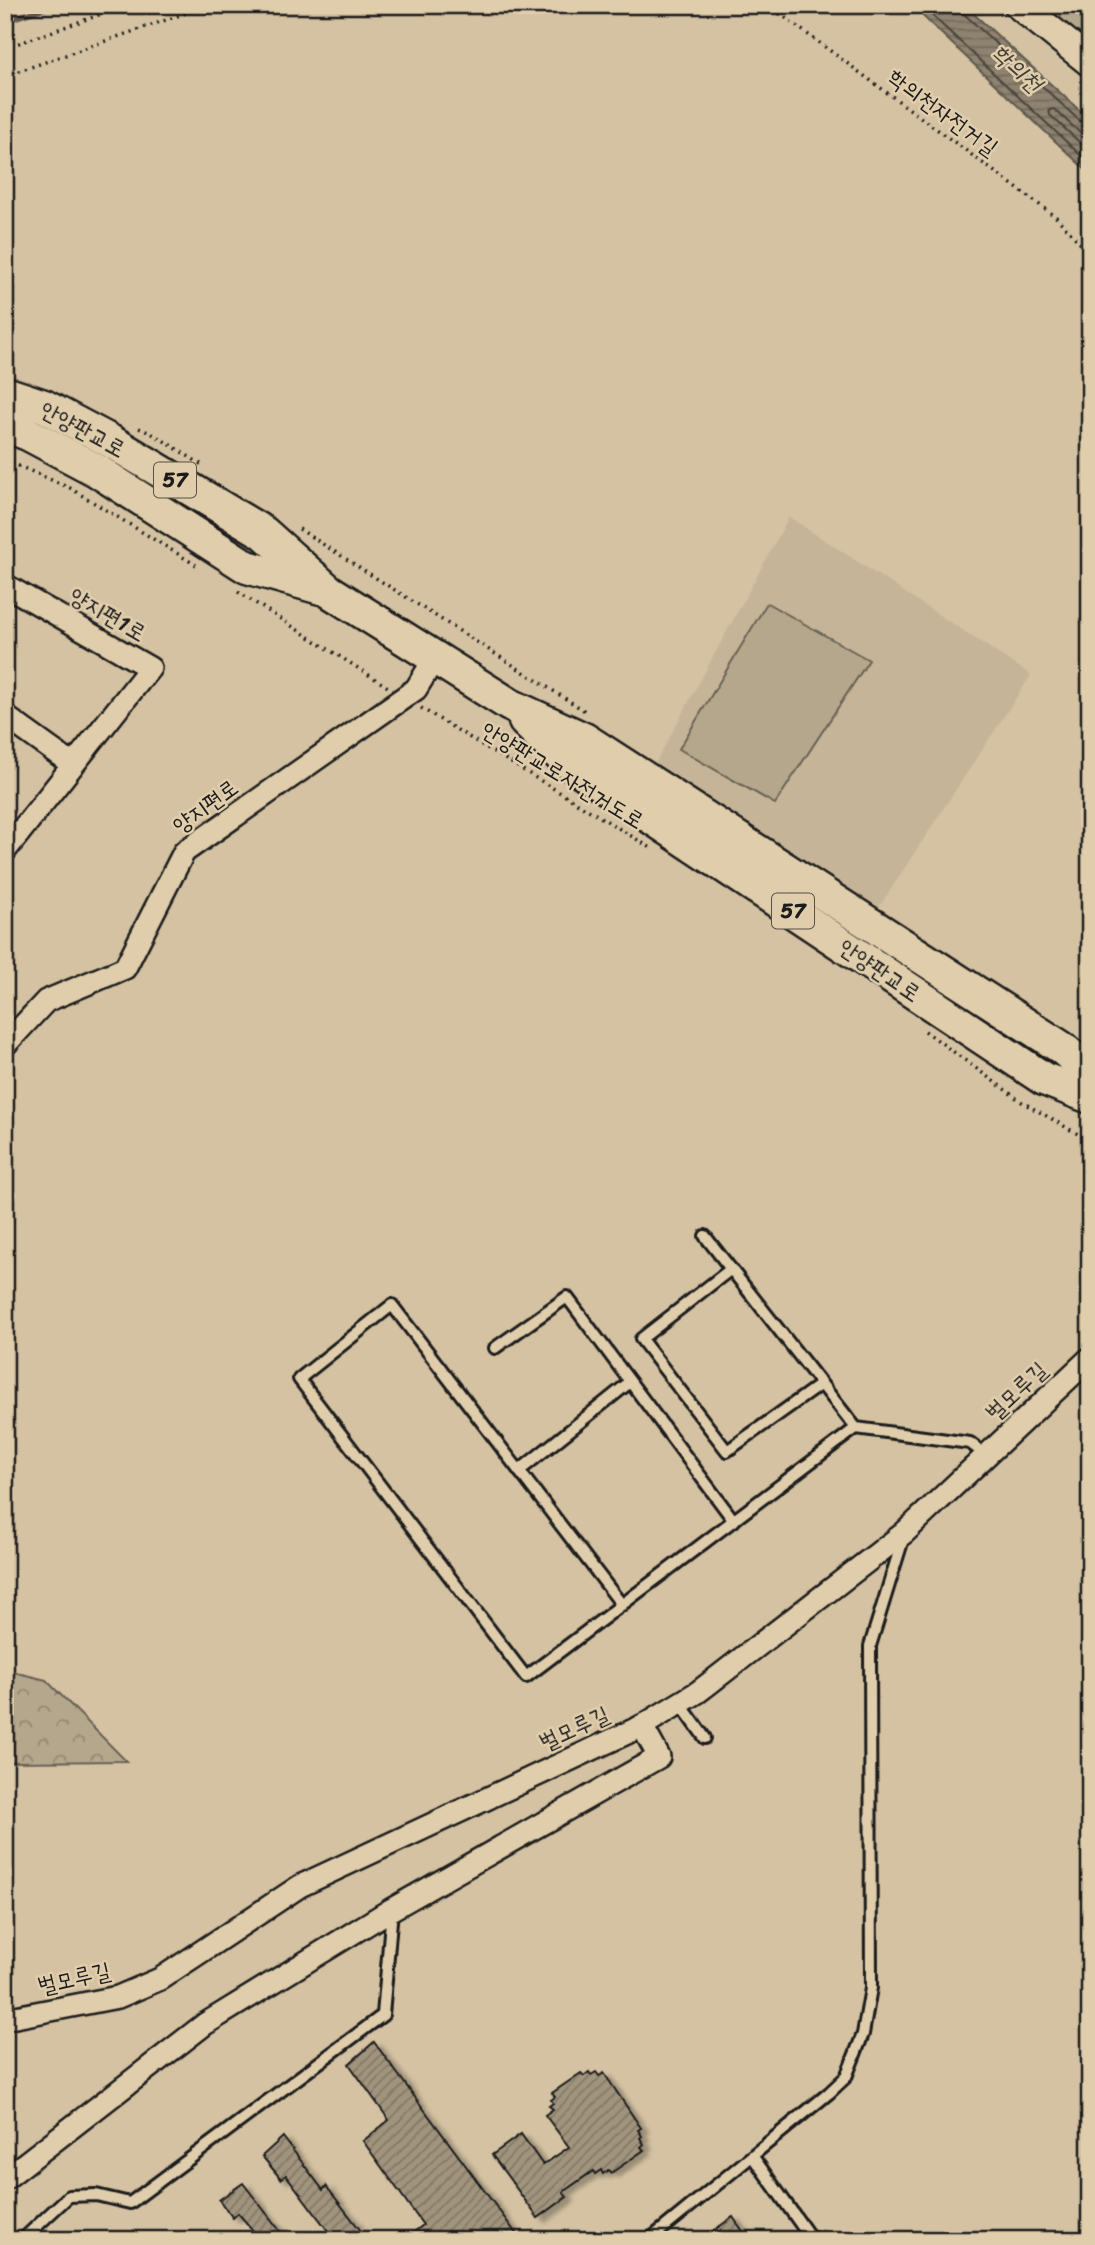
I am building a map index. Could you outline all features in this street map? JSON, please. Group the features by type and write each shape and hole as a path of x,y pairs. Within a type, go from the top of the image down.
{"main road":[{"name":"안양판교로","path":"5,393 44,406 110,441 264,533 329,590 510,705 584,740 1062,1048 1090,1072"},
{"name":"안양판교로","path":"5,425 96,470 247,567 329,590"},
{"name":"안양판교로","path":"510,705 565,760 1044,1079 1090,1097"}],"street":[{"path":"1019,5 1090,62"},
{"name":"양지편1로","path":"5,584 150,668 5,851"},
{"name":"양지편로","path":"5,1045 46,1001 125,968 184,852 416,689 435,658"},
{"path":"5,716 73,765"},
{"name":"벌모루길","path":"5,2019 118,1997 160,1979 300,1886 642,1726 698,1692 904,1533 1090,1358"},
{"path":"5,2179 205,2024 392,1909 659,1756 642,1726"}],"lane":[{"path":"705,1236 856,1428 970,1443 986,1455"},
{"path":"731,1269 640,1339 727,1451 821,1384"},
{"path":"495,1348 567,1297 734,1521"},
{"path":"622,1605 392,1305 299,1379 526,1677 622,1605 734,1521 856,1428"},
{"path":"519,1471 630,1382"},
{"path":"649,2240 753,2157 846,2077 863,2034 871,1988 870,1646 904,1533"},
{"path":"678,1702 705,1738"},
{"path":"22,2240 69,2196 96,2195 130,2203 383,2015 392,1909"},
{"path":"753,2157 812,2240"}],"path":[{"path":"5,48 127,5"},
{"path":"5,76 209,5"},
{"name":"학의천자전거길","path":"768,5 1056,217 1090,254"},
{"path":"133,426 155,435 212,472"},
{"path":"5,460 70,488 199,567"},
{"path":"291,524 594,717"},
{"name":"안양판교로자전거도로","path":"234,589 657,853"},
{"path":"921,1028 1022,1102 1090,1141"}],"shaded area":[{"path":"789,517 1031,675 879,907 655,764"}],"green space":[{"path":"1068,5 1090,5 1090,42 1059,18"},
{"path":"767,603 869,660 775,804 679,749"},
{"path":"5,1670 46,1680 126,1761 5,1762"}],"water":[{"name":"학의천","path":"911,5 964,5 1090,120 1090,174"}],"building":[{"path":"374,2042 521,2240 404,2240 423,2225 363,2141 389,2120 349,2064"},
{"path":"589,2072 591,2075 596,2072 599,2076 604,2073 641,2128 638,2130 642,2136 640,2138 644,2144 641,2147 644,2150 611,2173 608,2170 603,2174 601,2170 595,2174 593,2171 563,2192 567,2197 538,2218 492,2155 521,2134 543,2165 569,2147 545,2115 553,2109 549,2106 555,2097 552,2093 581,2073 584,2076"},
{"path":"283,2137 323,2190 326,2186 368,2240 335,2240 286,2175 281,2179 262,2156"},
{"path":"243,2183 287,2240 261,2240 238,2213 233,2218 219,2200"},
{"path":"733,2217 749,2240 700,2240"}],"waterway":[{"path":"5,21 54,5"}]}
